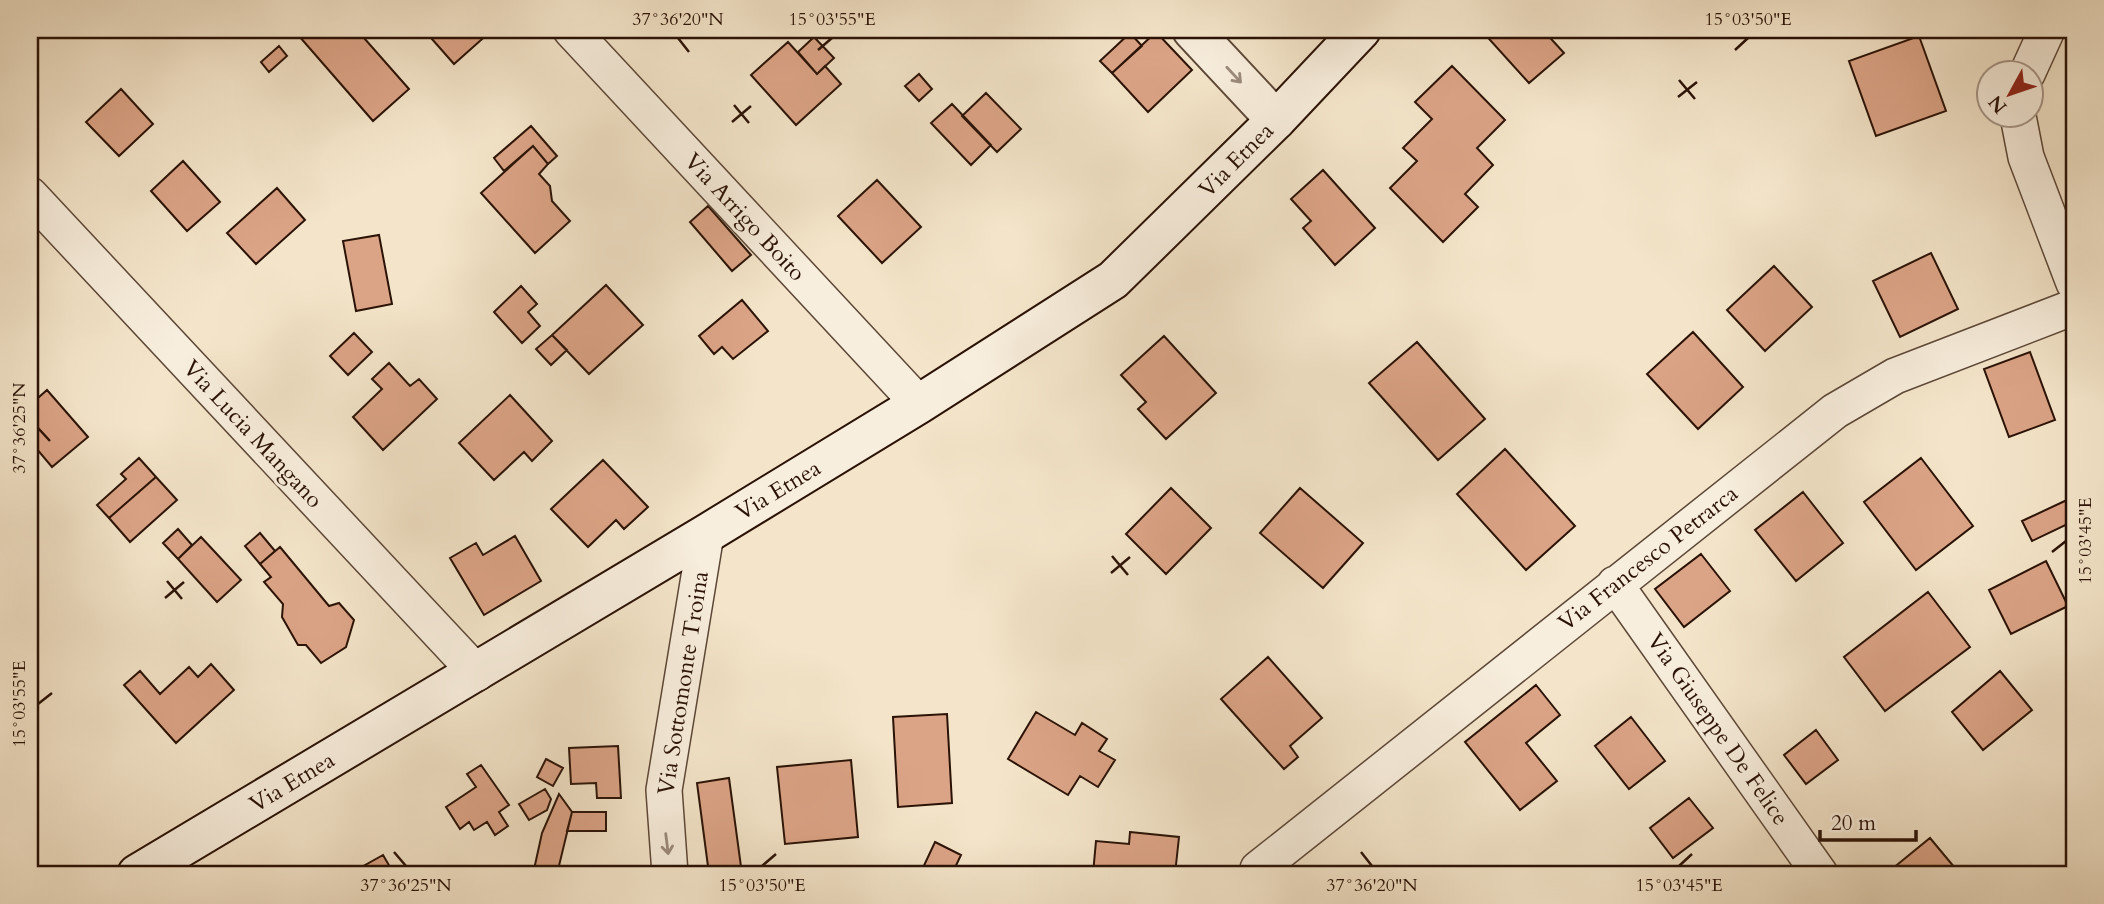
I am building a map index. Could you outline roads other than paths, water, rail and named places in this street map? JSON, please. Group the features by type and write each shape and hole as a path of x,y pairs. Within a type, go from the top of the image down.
{"main road":[{"path":"1192,30 1276,120"},
{"name":"Via Etnea","path":"137,874 706,534 919,404 1113,280 1276,120 1361,30"}],"street":[{"name":"Via Arrigo Boito","path":"571,30 919,404"},
{"path":"2033,60 2047,30"},
{"path":"2021,130 2026,157 2074,283"},
{"name":"Via Lucia Mangano","path":"30,195 477,673"},
{"name":"Via Francesco Petrarca","path":"1258,869 1835,411 1895,376 2074,307"},
{"name":"Via Sottomonte Troina","path":"670,874 664,790 706,534"},
{"name":"Via Giuseppe De Felice","path":"1615,584 1820,874"}]}
